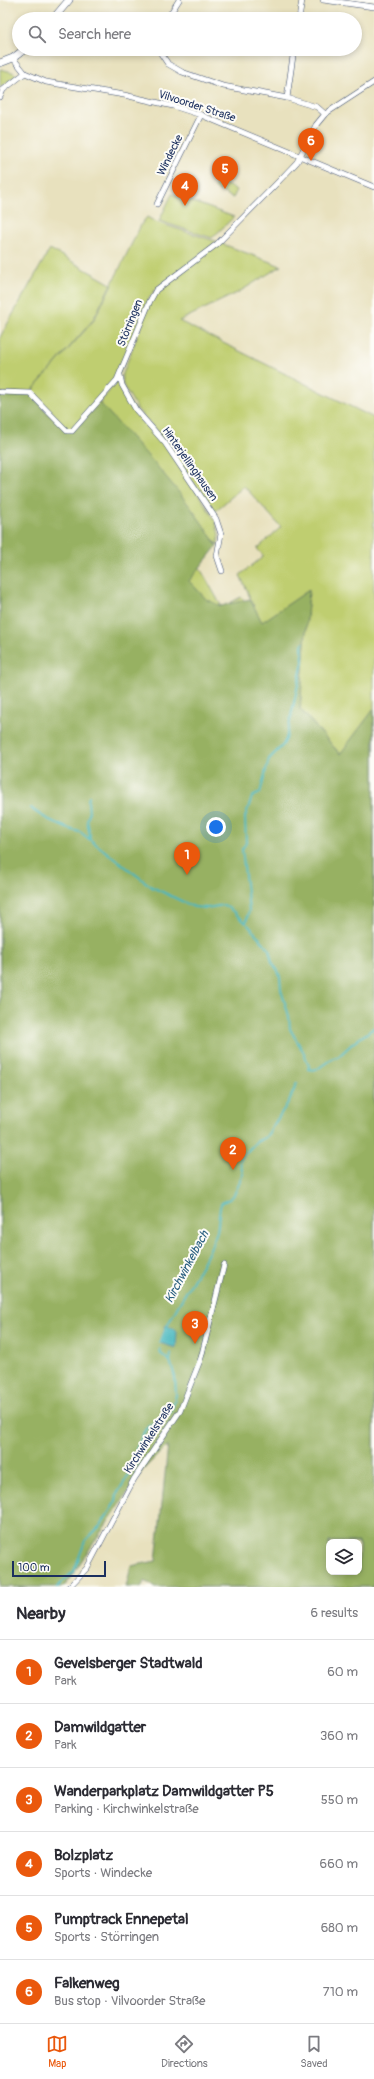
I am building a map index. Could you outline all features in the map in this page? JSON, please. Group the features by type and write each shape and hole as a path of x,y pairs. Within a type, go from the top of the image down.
{"street":[{"path":"59,12 70,0"},
{"path":"171,12 179,0"},
{"path":"300,12 302,0"},
{"path":"323,0 374,7"},
{"path":"0,63 16,56"},
{"path":"163,56 168,64 182,72 223,86 287,98 317,107 325,114 374,82"},
{"path":"287,98 293,56"},
{"name":"Vilvoorder Straße","path":"13,58 25,73 46,82 124,95 172,106 201,116 374,187"},
{"path":"0,97 3,90 25,73"},
{"name":"Störringen","path":"0,392 30,393 67,431 72,431 103,397 120,375 150,300 156,290 217,244 278,182 300,156 316,125 325,114"},
{"name":"Windecke","path":"157,204 201,116"},
{"name":"Hinterjellinghausen","path":"120,375 122,385 136,410 165,443 216,519 221,534 217,556 222,571"},
{"name":"Kirchwinkelstraße","path":"69,1587 86,1568 134,1479 180,1411 201,1358 224,1265"}],"green space":[{"path":"0,69 17,75 0,88"},
{"path":"218,181 237,190 233,198 214,188"},
{"path":"172,194 234,217 212,238 159,221"},
{"path":"147,217 156,222 218,242 155,290 148,300 119,374 98,402 101,404 100,403 119,378 126,397 164,443 184,471 215,520 219,534 218,545 212,538 212,545 206,554 192,554 222,607 241,597 256,611 240,575 264,556 257,549 281,527 244,486 213,513 166,442 138,410 123,385 122,376 150,301 157,291 220,243 281,266 239,292 179,321 374,418 374,709 367,719 374,711 374,1587 195,1587 187,1566 183,1505 191,1482 193,1424 202,1369 200,1353 215,1292 235,1227 251,1192 284,1143 248,1188 237,1209 220,1261 205,1260 190,1269 171,1261 151,1241 190,1196 230,1126 171,1216 102,1288 90,1303 142,1347 170,1363 176,1375 173,1408 168,1418 147,1428 130,1420 96,1484 63,1532 45,1547 24,1587 0,1587 0,337 50,249 111,284 93,320 30,393 94,320 142,223","holes":["25,393 30,393 46,410","309,590 300,709 340,754 335,759 327,753 310,733 305,730 297,732 293,739 287,735 298,688 300,600 283,621 271,625 266,620","338,991 346,1000 347,1021 358,1055 333,1078 313,1102 289,1066 292,1026","275,1072 248,1096 239,1111 244,1098 256,1081"]},
{"path":"0,393 30,394 53,419 72,432 100,403 176,489 217,546 189,581 207,600 221,606 250,599 262,622 309,590 300,709 340,754 374,709 374,1587 155,1587 145,1581 141,1587 126,1587 131,1566 156,1561 168,1445 143,1470 64,1587 0,1587"}],"water":[{"path":"166,1325 177,1331 176,1348 160,1343"}],"waterway":[{"path":"31,808 40,815 68,829 80,832 152,887 194,907 207,908 224,905 246,923 249,910 242,849 246,843 245,817 252,797 260,793 269,759 283,745 286,739 303,662 303,643"},
{"path":"89,796 89,814 87,820 90,836 89,839"},
{"path":"248,925 269,949 272,962 280,977 281,990 289,1016 290,1029 304,1053 309,1066 308,1069 316,1070 333,1058 338,1057 353,1043 374,1028"},
{"name":"Kirchwinkelbach","path":"160,1343 173,1315 205,1260 217,1231 221,1204 232,1197 236,1190 243,1174 240,1162 242,1157 256,1142 266,1137 289,1101 297,1083"},
{"name":"Kirchwinkelbach","path":"57,1587 74,1571 85,1541 101,1525 116,1501 117,1494 137,1464 138,1459 136,1450 145,1430 151,1424 159,1422 171,1412 176,1395 175,1377 170,1361 161,1354 160,1349"},
{"name":"Kirchwinkelbach","path":"170,1361 171,1353"}],"place":[{"name":"Falkenweg","path":"311,161"},
{"name":"Pumptrack Ennepetal","path":"225,189"},
{"name":"Bolzplatz","path":"185,206"},
{"name":"Gevelsberger Stadtwald","path":"187,875"},
{"name":"Damwildgatter","path":"233,1170"},
{"name":"Wanderparkplatz Damwildgatter P5","path":"195,1344"}]}
